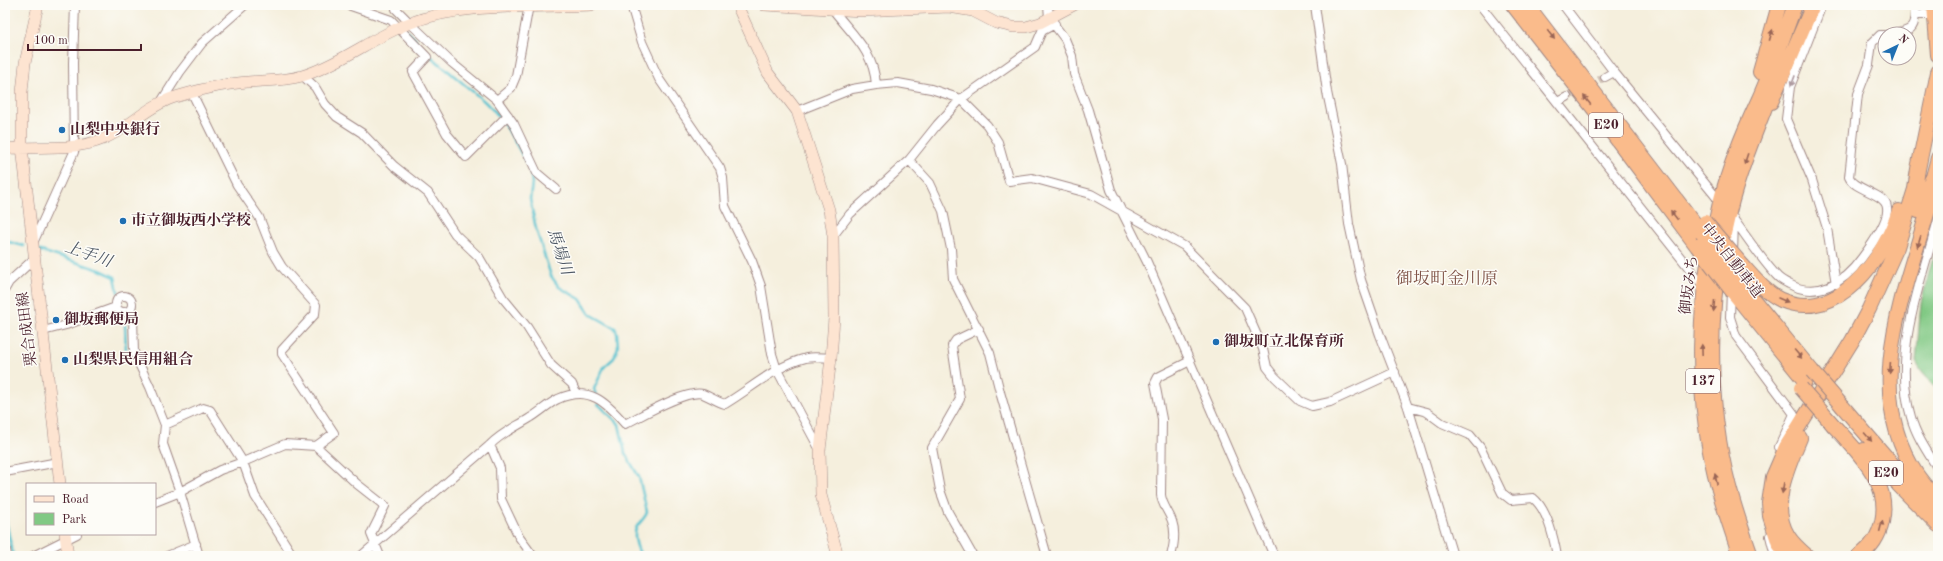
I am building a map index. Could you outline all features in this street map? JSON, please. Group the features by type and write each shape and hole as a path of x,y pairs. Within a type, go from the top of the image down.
{"highway":[{"name":"中央自動車道","path":"1513,5 1601,118 1701,234"},
{"name":"中央自動車道","path":"1527,5 1701,234 1768,336 1886,473 1938,525"},
{"path":"1749,131 1779,5"},
{"name":"御坂みち","path":"1740,556 1719,490 1706,423 1701,336 1704,288 1728,211 1758,100 1795,5"},
{"name":"御坂みち","path":"1749,131 1806,5"},
{"path":"1749,131 1782,79 1813,5"},
{"path":"1932,10 1938,55"},
{"path":"1788,556 1779,544 1770,516 1769,503 1773,477 1786,447 1852,341 1888,270 1916,189 1918,169 1938,72"},
{"path":"1807,556 1787,535 1781,516 1780,501 1784,476 1800,438 1835,386 1891,282 1926,190 1933,177 1938,158"},
{"path":"1701,234 1743,266 1769,292 1780,300 1791,303 1816,304 1839,295 1860,278 1879,255 1895,223 1907,186 1918,169"},
{"path":"1933,177 1933,193 1898,312 1892,342 1889,388 1892,412 1902,445 1916,475 1938,501"},
{"name":"御坂みち","path":"1728,211 1716,281 1712,337 1714,405 1720,450 1728,486 1751,556"},
{"name":"中央自動車道","path":"1735,286 1806,380"},
{"path":"1806,380 1838,418 1856,450 1876,479 1882,499 1883,523 1878,537 1867,551 1859,556"},
{"name":"中央自動車道","path":"1838,418 1893,465 1938,511"}],"street":[{"name":"栗合成田線","path":"38,5 24,70 22,92 22,147 60,483"},
{"path":"33,244 74,152 72,63 75,5"},
{"path":"161,102 180,72 202,43 245,5"},
{"path":"348,5 405,26 497,100 506,118 514,124 537,173 556,189"},
{"path":"396,5 405,26 428,57 413,72 447,134 466,157 506,118"},
{"path":"5,149 86,145 125,127 161,102 236,83 282,80 303,76 405,26 464,11 528,6 591,5"},
{"path":"631,5 642,42 659,79 720,168 723,178 724,206 752,261 762,286 772,354 777,370 820,450"},
{"path":"737,5 768,73 797,111 829,210 833,236 834,310 832,358 820,450 820,495 838,556"},
{"path":"764,5 830,7 861,11 949,7 964,8 996,23 1014,27 1026,27 1052,21"},
{"path":"1048,5 1052,21 1065,39 1072,56 1074,74 1088,110 1111,190 1190,361 1274,556"},
{"path":"833,236 850,214 909,160 937,125 961,99 1035,47 1042,31 1052,21 1074,5"},
{"path":"1315,5 1327,92 1342,164 1349,224 1360,273 1367,299 1408,407 1453,556"},
{"path":"1480,5 1704,288"},
{"path":"1563,5 1614,72 1728,211 1779,278 1798,289 1817,290 1836,284 1857,265 1876,239 1886,215 1887,207 1884,200 1852,183 1849,177 1858,94 1869,65 1872,43 1877,38"},
{"path":"1822,5 1790,87 1786,119 1812,180 1824,222 1836,284"},
{"path":"1913,26 1915,5"},
{"path":"497,100 511,88 516,76 528,6"},
{"path":"830,7 861,43 875,70 876,85"},
{"path":"1915,15 1932,10"},
{"path":"1605,77 1614,72"},
{"path":"303,76 315,87 325,104 337,117 362,133 394,166 428,193 455,234 479,257 503,298 526,327 550,365 572,384 576,393"},
{"path":"797,111 852,89 898,83 931,89 961,99 987,125 998,142 1009,181 1032,178 1091,194 1184,246 1245,308 1263,349 1267,367 1275,377 1300,401 1312,406 1330,402 1395,372"},
{"path":"192,93 237,185 259,217 273,252 282,266 316,305 315,314 282,350 282,354 334,433 316,446"},
{"path":"1557,102 1567,97"},
{"path":"909,160 935,190 943,211 951,249 953,279 990,353 1047,556"},
{"path":"1728,211 1730,317 1736,336 1794,414 1775,456 1767,486 1765,518 1774,552 1777,556"},
{"path":"1938,220 1916,300 1905,351 1905,385 1911,418 1926,451 1938,469"},
{"path":"5,289 9,282 35,258"},
{"path":"116,308 117,299 125,296 132,300 132,306 129,311"},
{"path":"43,331 116,308"},
{"path":"116,308 122,312 129,311"},
{"path":"129,311 133,317 134,353 166,426 163,444 180,492 199,556"},
{"path":"973,556 948,512 940,490 932,448 960,399 952,346 956,340 979,329"},
{"path":"361,556 490,445 498,436 557,400 576,393 601,399 608,404 625,424 668,402 694,393 703,394 716,402 725,404 757,381 777,370 807,358 832,358"},
{"path":"1171,556 1174,534 1172,522 1161,495 1162,418 1155,383 1158,377 1190,361"},
{"path":"1408,407 1427,412 1442,423 1470,435 1480,447 1502,493 1511,500 1533,498 1539,503 1554,539 1557,556"},
{"path":"166,426 203,408 210,410 243,462 255,496 293,556"},
{"path":"156,502 180,492 220,470 285,444 316,446 357,484 385,506 371,534 380,556"},
{"path":"490,445 500,468 501,500 519,536 533,556"},
{"path":"5,472 32,465 58,462"},
{"path":"33,556 65,536 68,556"},
{"path":"5,544 7,556"},
{"path":"167,556 196,544"}],"green space":[{"path":"1938,239 1938,391 1921,371 1916,362 1921,302"}],"waterway":[{"name":"馬場川","path":"405,29 416,40"},
{"name":"馬場川","path":"428,54 484,101 497,114 507,128 530,169 532,183 530,199 536,229 551,276 559,287 580,299 590,314 615,328 618,347 614,358 604,367 594,389 596,395"},
{"name":"上手川","path":"5,241 24,246"},
{"name":"上手川","path":"38,250 100,270 115,277 118,292"},
{"name":"上手川","path":"125,325 126,350"},
{"name":"馬場川","path":"598,404 619,424 625,453 639,477 647,512 635,531 636,543 642,556"},
{"path":"5,516 13,556"}],"tunnel":[{"path":"1567,97 1605,77"}],"place":[{"name":"山梨中央銀行","path":"62,130"},
{"name":"市立御坂西小学校","path":"123,221"},
{"name":"御坂郵便局","path":"56,320"},
{"name":"御坂町立北保育所","path":"1216,342"},
{"name":"山梨県民信用組合","path":"65,360"}],"district":[{"name":"御坂町金川原","path":"1447,279"}]}
